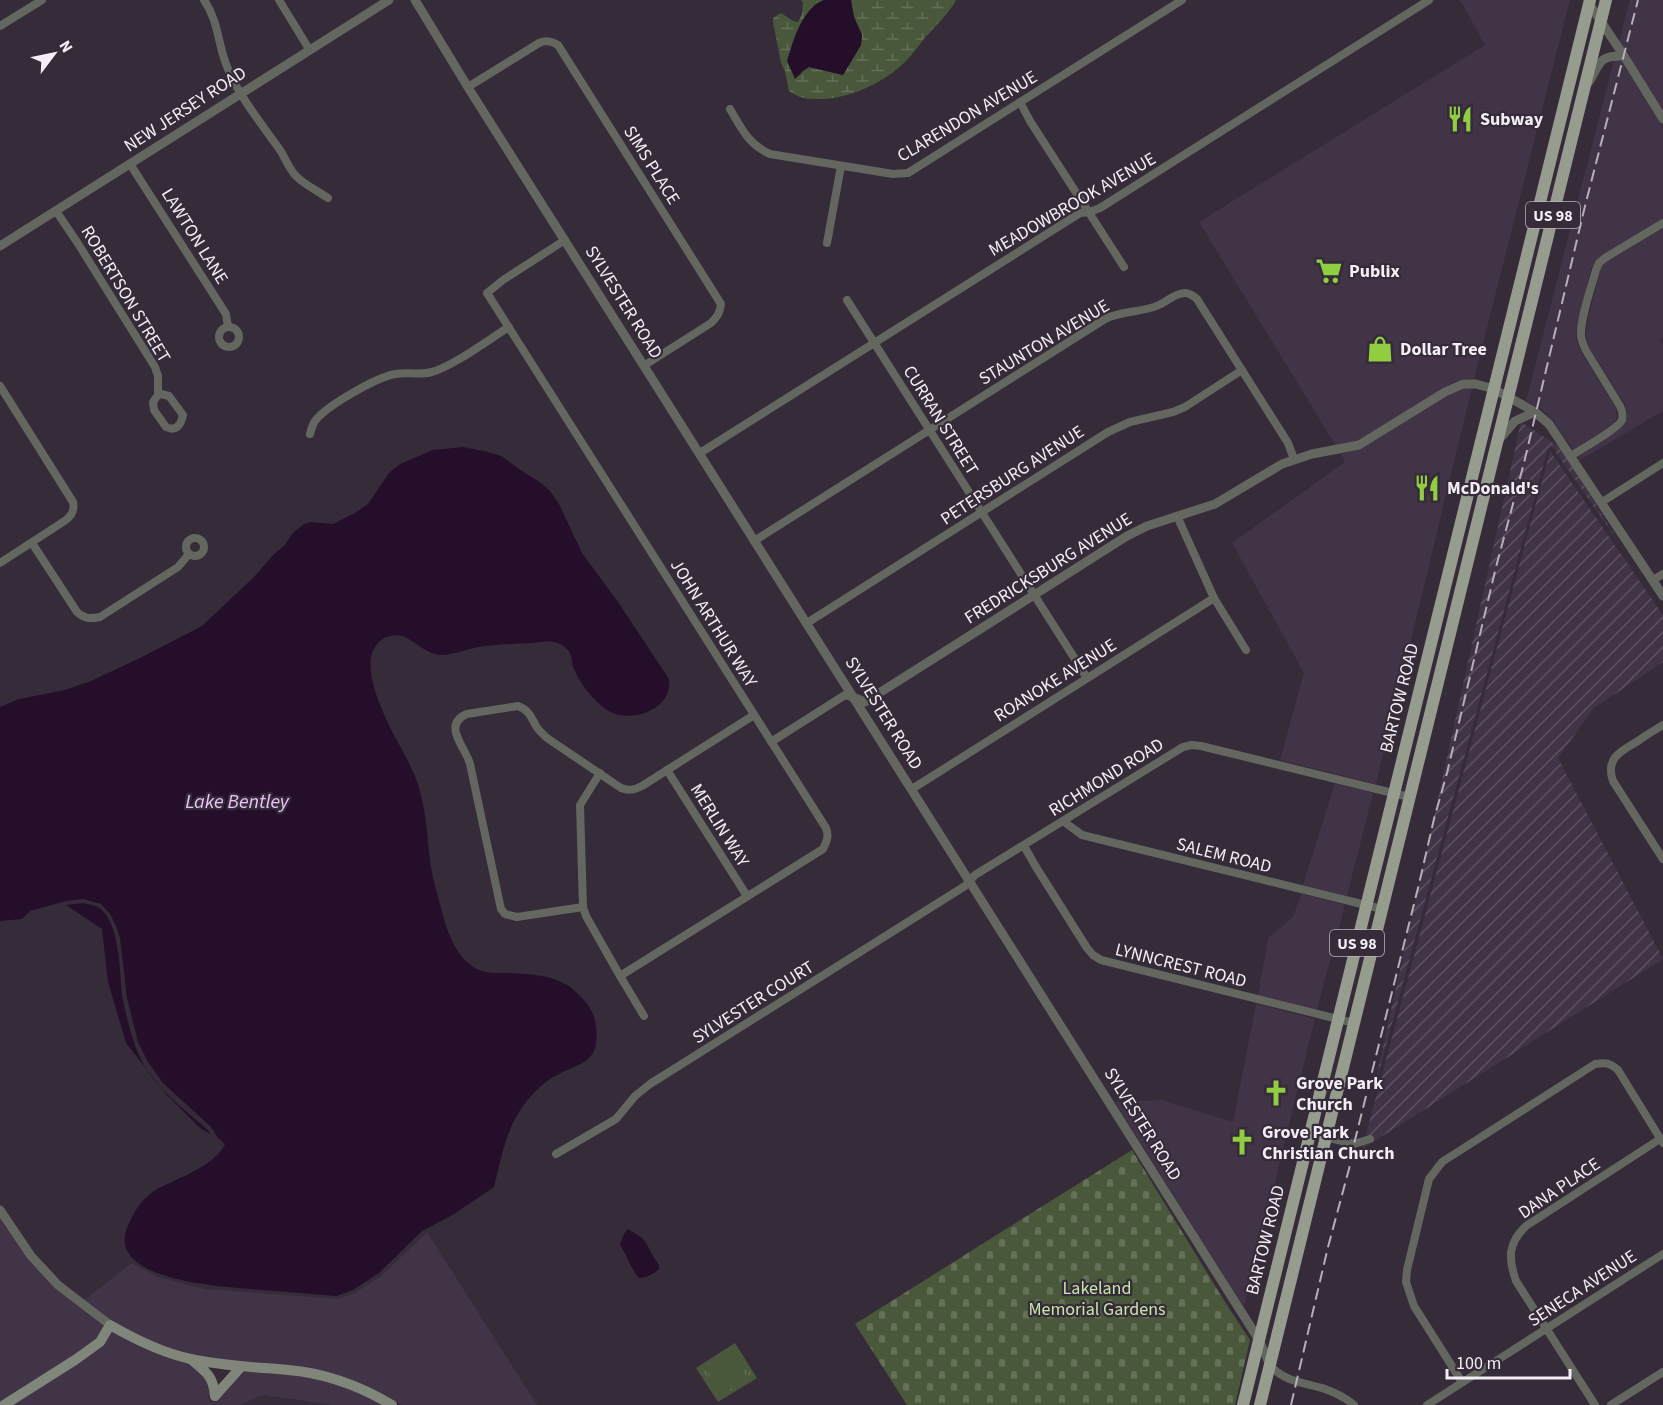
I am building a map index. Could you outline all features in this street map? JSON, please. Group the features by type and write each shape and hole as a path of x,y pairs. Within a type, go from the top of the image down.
{"main road":[{"name":"BARTOW ROAD","path":"1260,1405 1606,0"},
{"name":"BARTOW ROAD","path":"1243,1405 1588,1"},
{"path":"1532,235 1536,247 1530,279 1533,297"},
{"path":"4,1405 100,1342 110,1325 166,1353 241,1367 317,1374 345,1382 392,1405"},
{"path":"190,1359 209,1375 213,1384 214,1396 241,1367"}],"street":[{"path":"0,26 42,0"},
{"path":"204,0 212,13 228,70 241,93 291,171 298,179 328,198"},
{"path":"279,0 309,49"},
{"name":"NEW JERSEY ROAD","path":"0,246 389,0"},
{"name":"SYLVESTER ROAD","path":"415,0 1259,1340 1270,1365"},
{"name":"CLARENDON AVENUE","path":"730,109 749,140 759,149 770,154 893,174 908,172 1182,0"},
{"name":"MEADOWBROOK AVENUE","path":"700,453 1080,213 1100,208 1429,0"},
{"path":"1588,1 1663,118"},
{"name":"SIMS PLACE","path":"468,87 545,40 558,45 721,304 717,318 711,323 645,365"},
{"path":"1583,95 1603,59 1624,56"},
{"path":"1020,102 1124,267"},
{"name":"LAWTON LANE","path":"130,164 226,314 228,327"},
{"path":"827,243 841,166"},
{"name":"ROBERTSON STREET","path":"56,211 155,367 158,376 158,395 153,402 154,410 166,427 177,428 182,422 183,415 169,396 158,395"},
{"path":"1571,456 1616,427 1622,419 1620,406 1583,346 1581,335 1596,270 1605,258 1663,223"},
{"name":"JOHN ARTHUR WAY","path":"565,240 487,293 828,834 823,849 620,976"},
{"name":"STAUNTON AVENUE","path":"754,540 1105,319 1122,312 1150,309 1177,294 1191,294 1197,299 1288,443 1294,459"},
{"name":"CURRAN STREET","path":"847,300 1087,678"},
{"path":"310,434 315,421 325,411 375,381 396,374 432,372 509,327"},
{"name":"PETERSBURG AVENUE","path":"807,623 1113,429 1185,407 1242,370"},
{"name":"FREDRICKSBURG AVENUE","path":"855,698 865,702 1127,536 1147,526 1221,501 1266,473 1294,459 1359,446 1454,387 1470,383 1494,389 1508,396 1535,412 1549,424 1663,596"},
{"path":"0,386 74,506 72,515 0,562"},
{"path":"1497,442 1515,421 1535,412"},
{"path":"1602,502 1663,463"},
{"path":"1177,516 1214,598 1246,650"},
{"path":"32,543 73,608 83,617 92,619 100,617 178,567 189,554"},
{"path":"1653,580 1663,574"},
{"name":"ROANOKE AVENUE","path":"912,789 1214,598"},
{"path":"771,742 845,695 855,698"},
{"path":"583,907 517,917 506,914 501,909 468,756 456,737 456,723 460,717 518,706 525,708 531,714 538,729 547,738 621,788 634,790 754,715"},
{"path":"1663,725 1616,755 1611,765 1613,781 1663,859"},
{"name":"RICHMOND ROAD","path":"970,880 1170,753 1192,745 1409,797"},
{"name":"MERLIN WAY","path":"667,770 747,896"},
{"path":"600,773 579,805 583,907 644,1016"},
{"name":"SALEM ROAD","path":"1063,821 1082,835 1382,909"},
{"name":"LYNNCREST ROAD","path":"1024,846 1087,948 1101,960 1354,1023"},
{"name":"SYLVESTER COURT","path":"556,1154 616,1119 635,1096 650,1084 965,886 970,880"},
{"path":"1462,1382 1414,1306 1406,1282 1429,1179 1442,1162 1595,1064 1603,1062 1610,1063 1617,1070 1662,1141"},
{"path":"1310,1133 1354,1144 1370,1139"},
{"name":"DANA PLACE","path":"1594,1405 1516,1281 1510,1264 1511,1250 1517,1234 1540,1215 1662,1141"},
{"path":"0,1210 31,1256 58,1285 110,1325"},
{"name":"SENECA AVENUE","path":"1427,1405 1663,1254"},
{"path":"1270,1365 1276,1373 1283,1377 1327,1390 1354,1405"},
{"path":"1611,1405 1663,1372"}],"shaded area":[{"path":"1460,0 1570,0 1474,379 1463,379 1452,383 1357,441 1336,446 1199,222 1485,45"},
{"path":"1630,0 1663,0 1663,110 1629,52 1619,41"},
{"path":"1614,60 1621,60 1663,128 1663,218 1603,255 1596,260 1591,269 1576,337 1584,357 1616,408 1617,418 1613,424 1573,450 1553,420 1538,406 1526,401"},
{"path":"1663,228 1663,338 1660,340 1663,345 1663,411 1580,460 1578,457 1618,430 1627,419 1624,403 1592,352 1586,335 1600,271 1607,262"},
{"path":"1463,388 1472,388 1376,784 1280,760 1304,673 1232,543 1345,462 1341,454 1361,449"},
{"path":"1521,422 1561,448 1621,546 1553,448 1548,448 1371,1101"},
{"path":"1550,451 1663,615 1663,662 1594,708 1558,758 1663,959 1362,1149"},
{"path":"1335,783 1373,793 1347,896 1303,885"},
{"path":"1301,894 1345,905 1317,1010 1258,995 1268,938 1293,917"},
{"path":"1256,1004 1315,1019 1244,1307 1115,1102 1162,1100 1233,1122"},
{"path":"0,1219 27,1259 55,1288 104,1327 96,1340 0,1403"},
{"path":"427,1232 537,1405 402,1405 379,1392 168,1349 113,1322 84,1300 132,1263 157,1277 205,1289 338,1299 355,1293 381,1276"},
{"path":"112,1331 164,1357 188,1363 205,1378 210,1401 219,1400 243,1372 288,1374 316,1379 343,1386 383,1405 333,1405 263,1395 240,1405 12,1405"}],"green space":[{"path":"801,0 824,0 815,4 808,12 797,32 797,77 809,67 843,75 861,45 862,35 854,17 851,0 956,0 909,58 888,76 857,92 835,98 809,99 789,91 773,22 773,18 781,13 798,22 802,14"},
{"name":"Lakeland Memorial Gardens","path":"1132,1150 1250,1340 1235,1405 907,1405 855,1324"},
{"path":"735,1343 757,1378 718,1402 696,1368"},
{"path":"730,1352 738,1363 713,1379 706,1367"},
{"path":"740,1367 747,1378 723,1394 716,1383"}],"water":[{"path":"824,0 851,0 854,17 862,35 861,45 843,75 809,67 795,79 787,61 796,35 804,18"},
{"name":"Lake Bentley","path":"463,447 501,456 550,491 559,504 582,553 669,679 664,699 657,706 648,712 627,716 607,710 592,697 573,667 569,651 556,642 486,646 438,655 423,649 405,637 394,635 384,638 376,645 372,654 370,665 379,701 412,771 422,798 433,877 444,921 458,952 479,970 491,973 540,976 569,986 583,999 593,1014 596,1031 594,1050 587,1060 544,1083 529,1098 509,1133 494,1187 454,1214 422,1231 379,1273 353,1290 336,1296 225,1287 200,1284 152,1271 135,1260 126,1246 127,1228 134,1214 153,1192 205,1165 222,1150 225,1144 211,1127 163,1083 148,1062 138,1042 127,998 120,938 110,914 101,904 83,899 66,901 30,911 22,919 0,921 0,707 19,699 65,690 91,681 202,626 254,577 284,546 293,533 304,524 311,522 333,524 368,504 389,473 400,464 433,450"},
{"path":"83,903 96,906 111,923 118,949 123,1001 131,1033 136,1049 148,1071 126,1043 108,982 102,929 66,905"},
{"path":"161,1087 208,1130 210,1134 200,1128"},
{"path":"628,1229 642,1238 659,1265 655,1273 639,1278 631,1266 620,1244"}],"railway":[{"path":"1291,1405 1496,567 1524,463 1585,206 1638,0"}],"place":[{"name":"Subway","path":"1460,119"},
{"name":"Publix","path":"1329,271"},
{"name":"Dollar Tree","path":"1380,349"},
{"name":"McDonald's","path":"1427,488"},
{"name":"Grove Park Church","path":"1276,1093"},
{"name":"Grove Park Christian Church","path":"1242,1142"}]}
